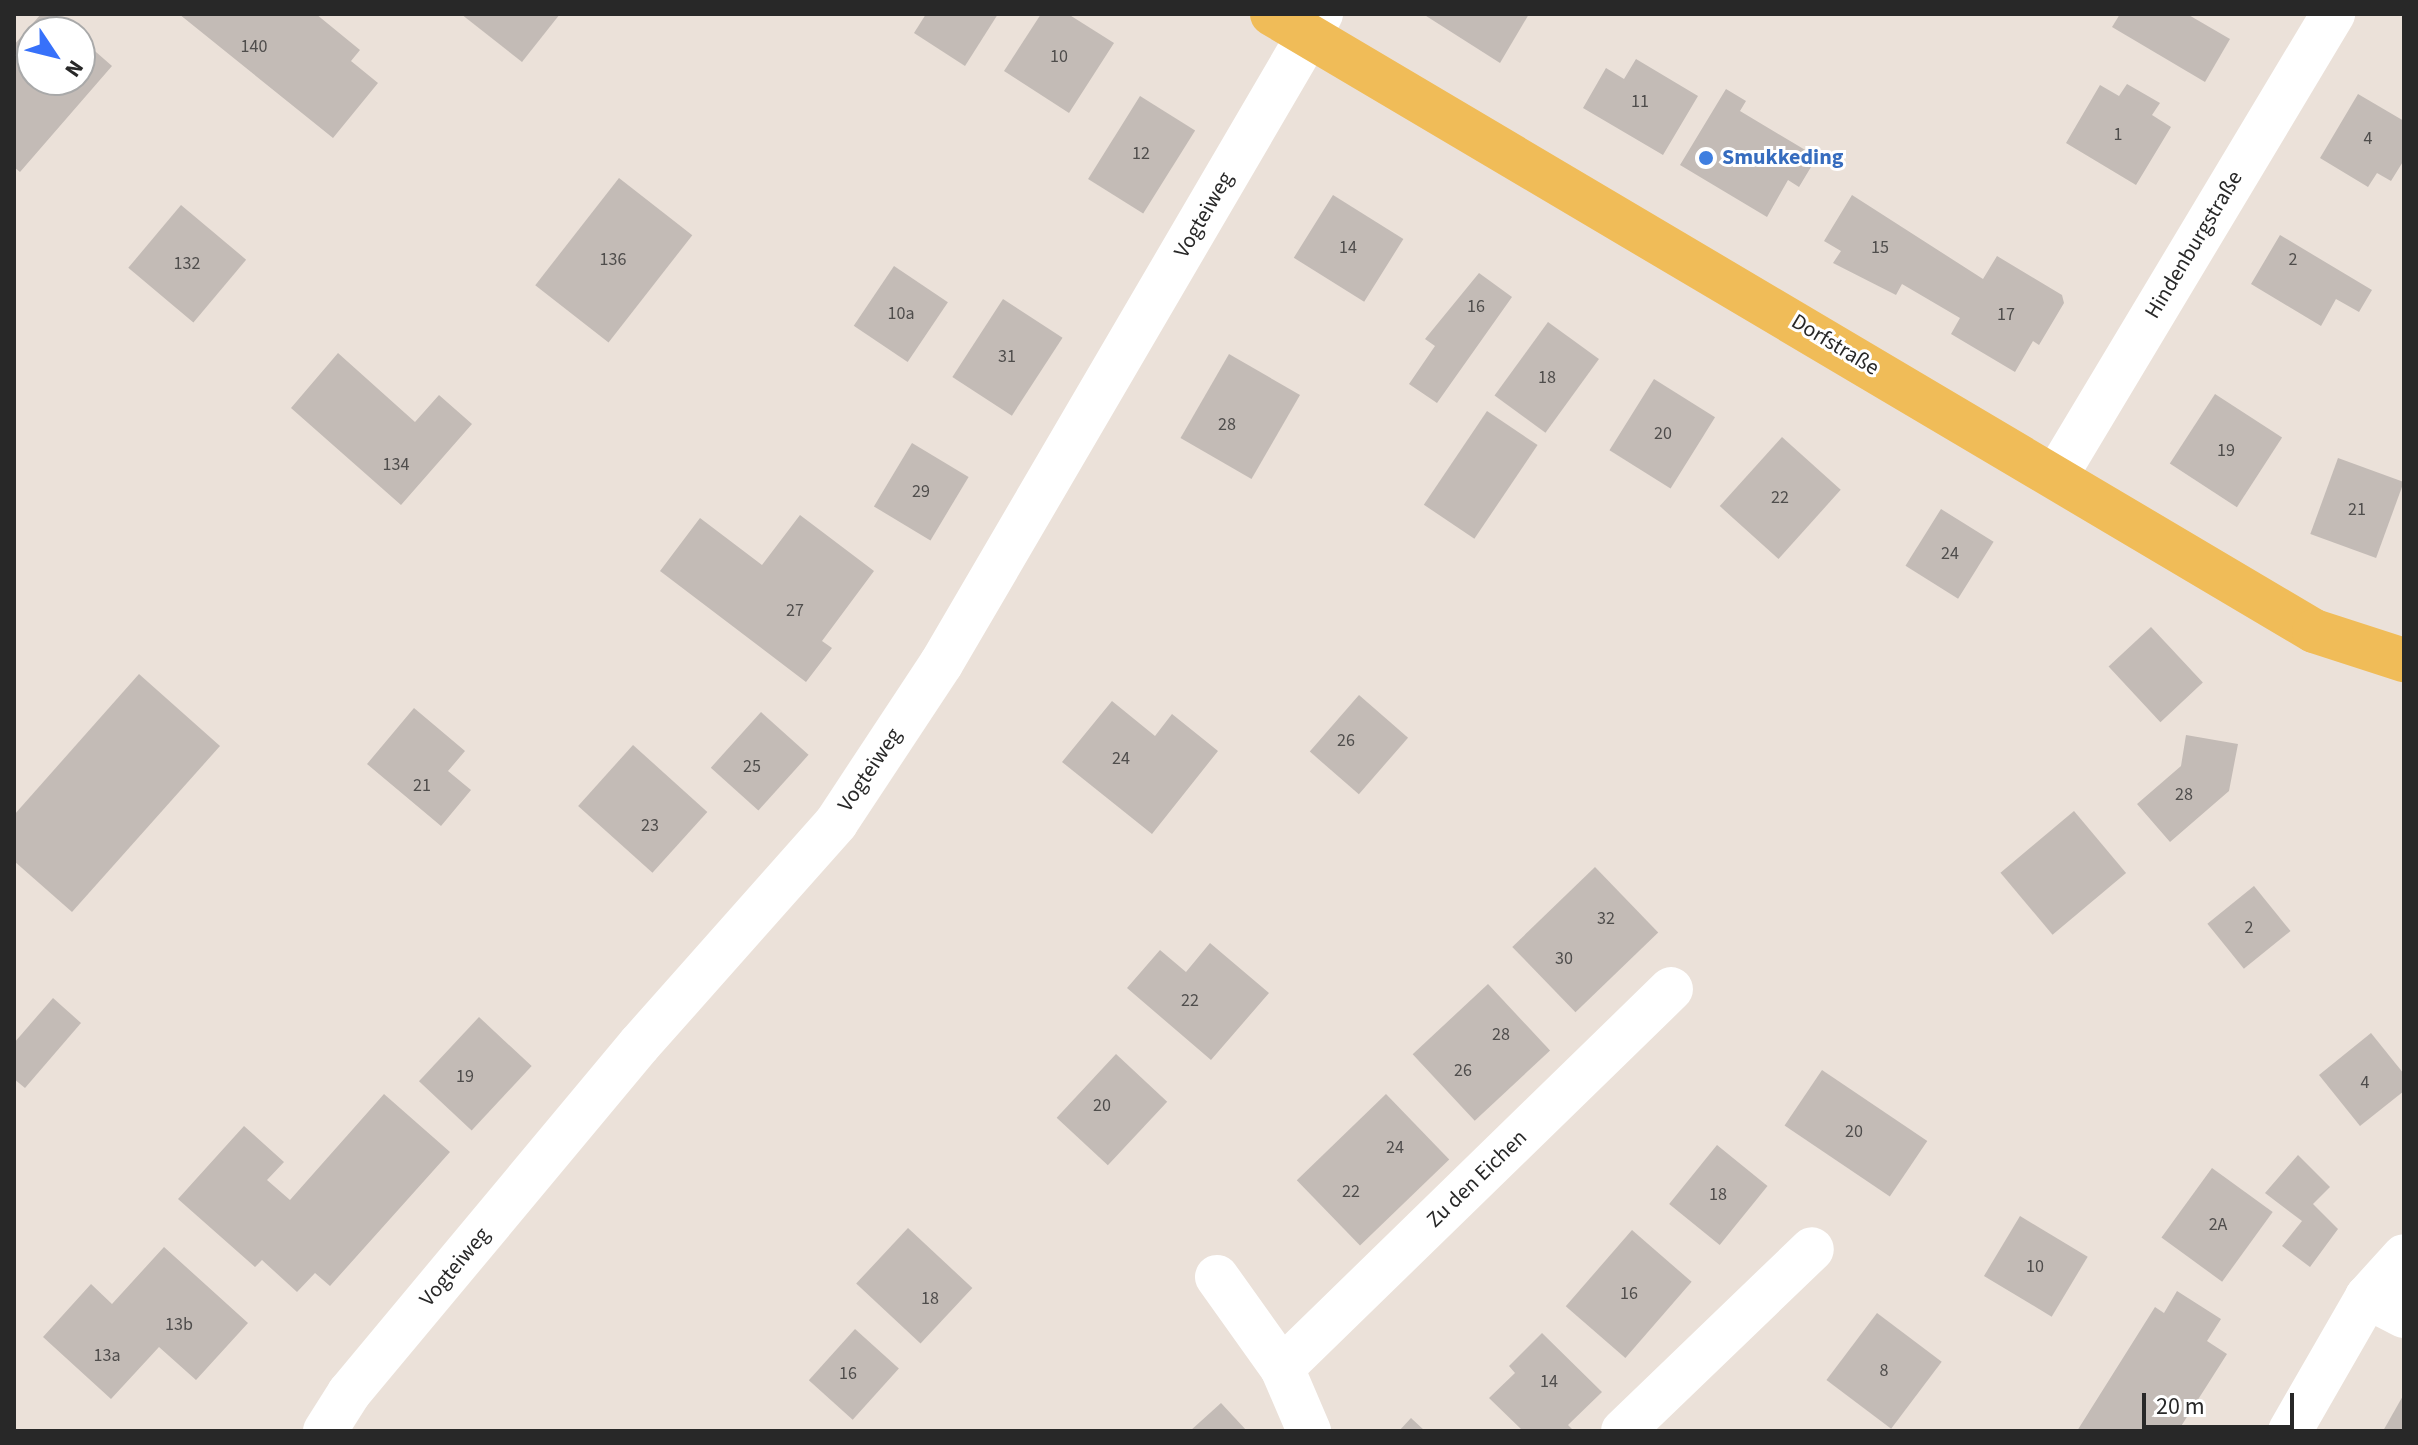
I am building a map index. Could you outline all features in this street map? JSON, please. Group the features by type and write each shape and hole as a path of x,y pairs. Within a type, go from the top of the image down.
{"main road":[{"name":"Dorfstraße","path":"1300,21 2314,631 2404,660"}],"street":[{"name":"Hindenburgstraße","path":"2056,476 2333,14"},
{"name":"Vogteiweg","path":"325,1431 349,1393 639,1045 836,823 941,664 1300,21"},
{"name":"Zu den Eichen","path":"1282,1368 1671,989"},
{"path":"1623,1431 1812,1249"},
{"path":"2290,1431 2386,1307 2404,1256"},
{"path":"1217,1277 1282,1368 1309,1431"}],"building":[{"path":"179,14 316,14 360,50 351,61 378,83 333,138"},
{"path":"461,14 560,14 522,62"},
{"path":"926,14 998,14 965,66 914,33"},
{"path":"1041,14 1068,14 1114,43 1069,113 1004,71"},
{"path":"1423,14 1529,14 1500,63"},
{"path":"2120,14 2187,14 2230,39 2205,82 2112,27"},
{"path":"16,43 16,96 86,96 20,172 14,167"},
{"path":"96,52 112,66 96,84"},
{"path":"1636,59 1698,96 1663,155 1583,108 1606,68 1624,79"},
{"path":"2127,84 2160,103 2152,115 2171,127 2136,185 2066,143 2100,85 2119,96"},
{"path":"1726,89 1746,101 1740,111 1817,157 1799,187 1788,180 1767,217 1680,165"},
{"path":"2358,94 2404,121 2404,160 2391,181 2377,173 2368,187 2320,158"},
{"path":"1140,96 1195,130 1143,214 1088,179"},
{"path":"619,178 692,235 609,342 535,285"},
{"path":"1333,195 1403,239 1364,302 1294,258"},
{"path":"1852,195 1983,279 1997,256 2062,295 2064,303 2039,345 2033,341 2015,372 1951,334 1960,318 1902,284 1896,295 1833,263 1841,251 1824,241"},
{"path":"181,205 246,260 193,322 128,268"},
{"path":"2280,235 2372,290 2359,312 2336,299 2321,326 2251,284"},
{"path":"894,266 948,302 908,362 854,326"},
{"path":"1479,273 1512,297 1437,403 1409,384 1435,346 1425,339"},
{"path":"1003,299 1063,338 1012,416 952,377"},
{"path":"1548,322 1599,359 1545,433 1495,396"},
{"path":"338,353 415,422 439,395 472,424 401,505 291,408"},
{"path":"1229,354 1300,395 1252,479 1180,438"},
{"path":"1654,379 1715,417 1671,488 1609,450"},
{"path":"2215,394 2282,438 2237,507 2170,464"},
{"path":"1487,411 1538,445 1474,539 1424,505"},
{"path":"1782,437 1841,490 1778,559 1720,506"},
{"path":"912,443 969,477 930,540 874,506"},
{"path":"2338,458 2404,482 2376,558 2310,534"},
{"path":"1941,509 1994,542 1958,599 1905,566"},
{"path":"800,515 874,571 822,641 832,648 806,682 660,571 700,518 762,565"},
{"path":"2151,627 2203,683 2160,722 2109,667"},
{"path":"139,674 220,746 72,912 14,861 14,815"},
{"path":"1359,695 1408,738 1359,794 1310,752"},
{"path":"1112,701 1155,736 1172,714 1218,751 1152,834 1062,762"},
{"path":"414,708 465,751 448,771 471,790 441,826 367,764"},
{"path":"761,712 809,755 758,811 711,768"},
{"path":"2186,735 2238,744 2229,791 2170,842 2137,804 2181,766"},
{"path":"633,745 707,812 652,873 578,806"},
{"path":"2074,811 2126,873 2053,935 2000,873"},
{"path":"1595,867 1658,932 1575,1012 1512,947"},
{"path":"2254,886 2291,931 2244,969 2207,924"},
{"path":"1210,943 1269,993 1211,1060 1127,988 1160,950 1186,972"},
{"path":"1488,984 1550,1051 1475,1121 1413,1054"},
{"path":"53,998 81,1023 25,1088 14,1079 14,1043"},
{"path":"479,1017 532,1066 472,1130 419,1081"},
{"path":"2371,1033 2404,1074 2404,1091 2360,1126 2319,1075"},
{"path":"1116,1054 1167,1102 1108,1165 1057,1118"},
{"path":"1822,1070 1927,1141 1890,1197 1785,1126"},
{"path":"384,1094 450,1152 330,1286 315,1273 297,1292 262,1260 255,1267 178,1199 244,1126 284,1162 267,1180 290,1200"},
{"path":"1386,1094 1449,1159 1360,1246 1297,1180"},
{"path":"1717,1145 1768,1186 1720,1245 1669,1204"},
{"path":"2298,1155 2330,1187 2313,1204 2338,1229 2310,1267 2282,1246 2302,1221 2265,1193"},
{"path":"2212,1168 2273,1212 2222,1282 2161,1238"},
{"path":"2020,1216 2088,1257 2052,1317 1984,1276"},
{"path":"908,1228 972,1288 921,1344 856,1284"},
{"path":"1632,1230 1692,1282 1625,1358 1566,1306"},
{"path":"164,1247 248,1323 196,1380 159,1347 111,1399 43,1337 91,1284 112,1304"},
{"path":"2177,1291 2221,1319 2207,1341 2227,1354 2178,1431 2077,1431 2155,1307 2164,1313"},
{"path":"1877,1313 1942,1362 1891,1429 1826,1380"},
{"path":"855,1329 899,1368 853,1420 809,1380"},
{"path":"1542,1333 1602,1392 1568,1425 1574,1431 1523,1431 1489,1398 1515,1373 1509,1366"},
{"path":"2404,1394 2404,1431 2383,1431"},
{"path":"1221,1403 1247,1431 1190,1431"},
{"path":"1411,1418 1425,1431 1399,1431"}],"place":[{"name":"Smukkeding","path":"1706,158"}]}
